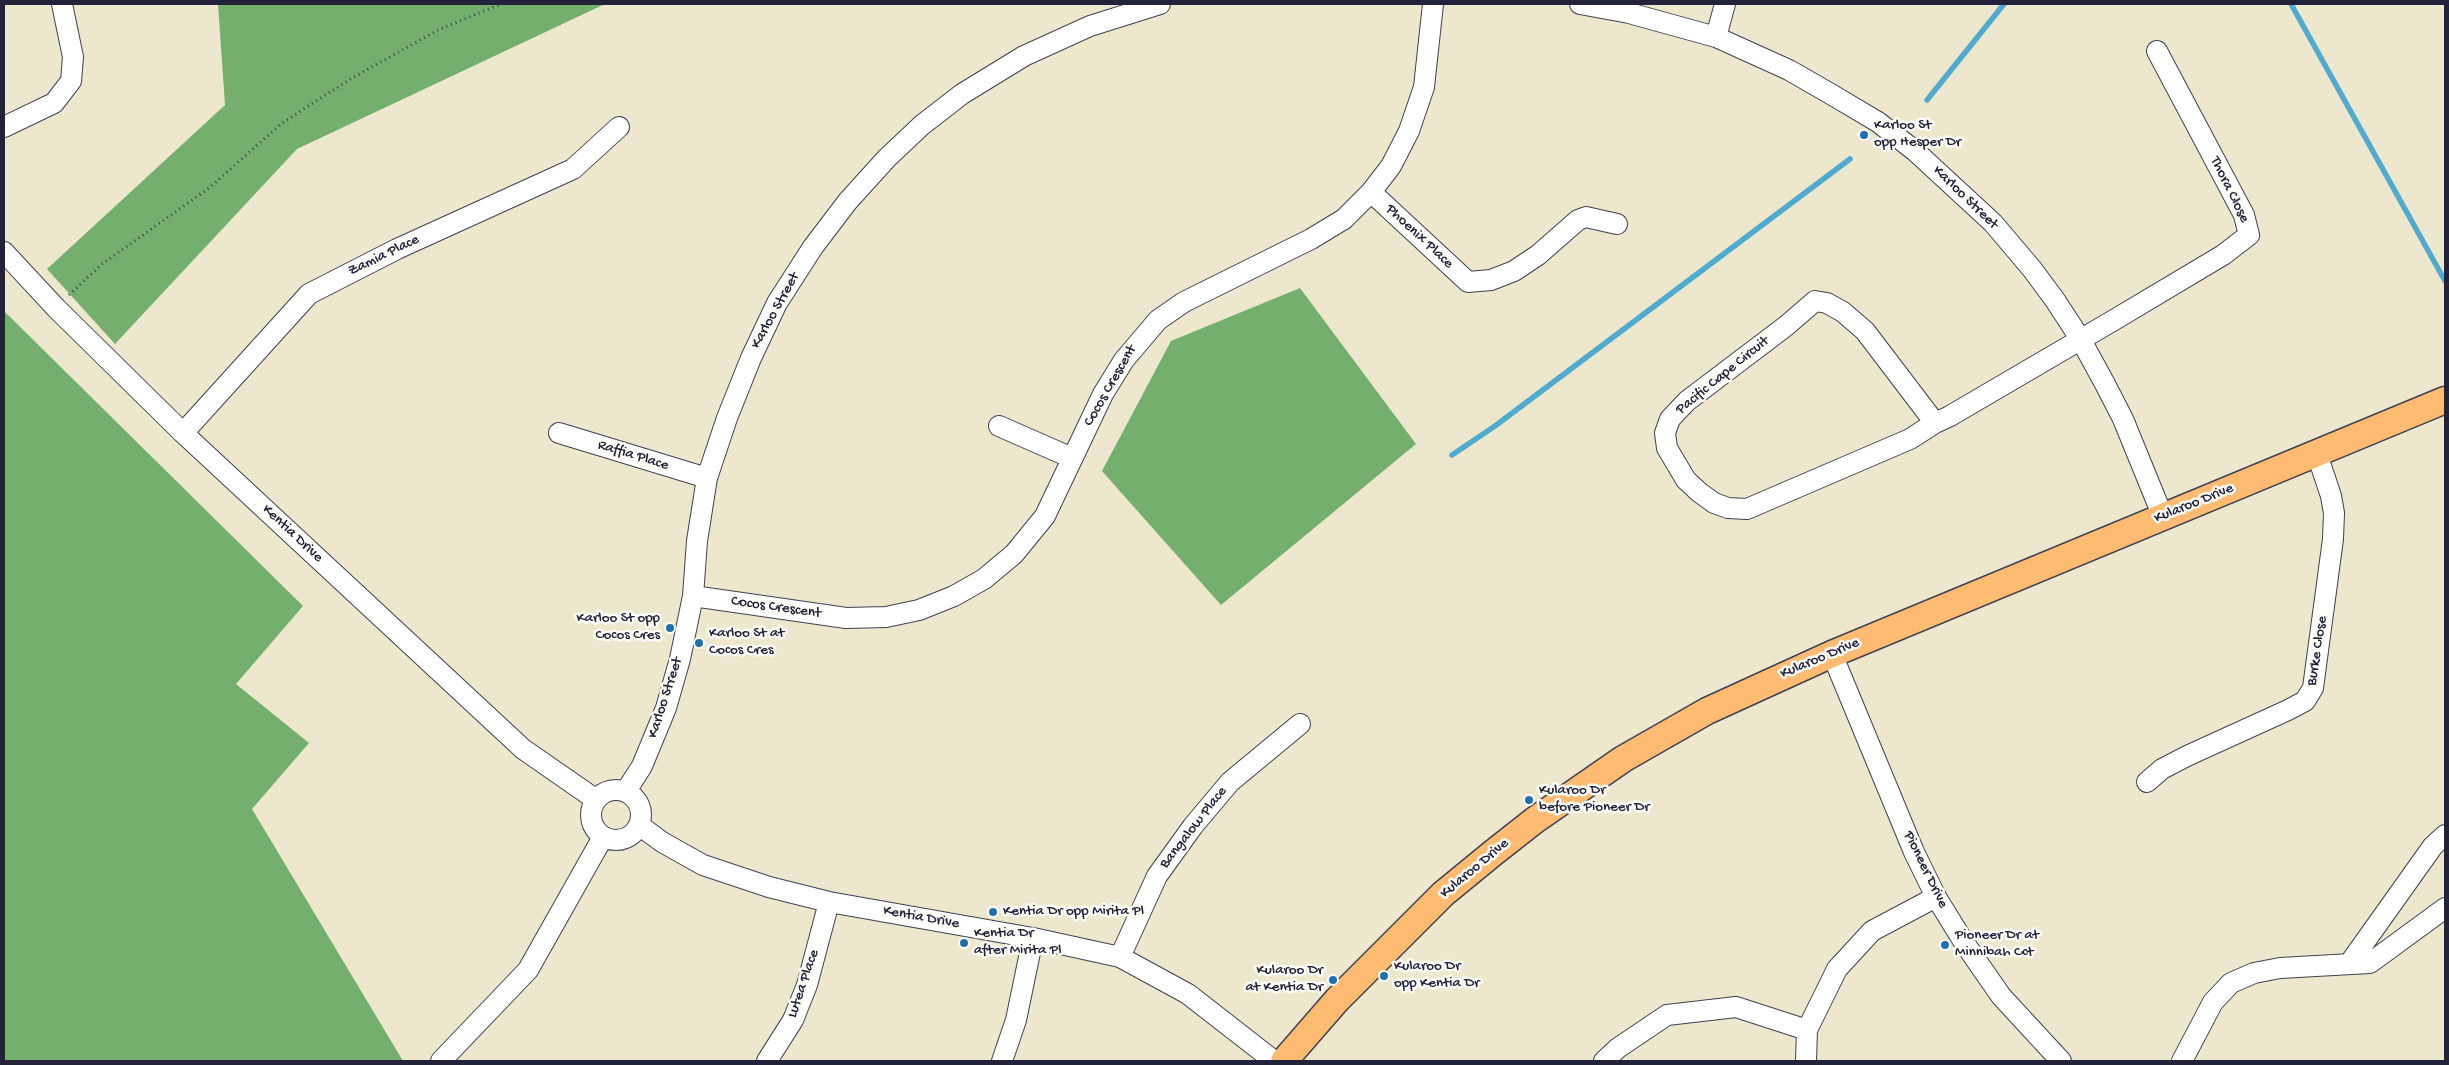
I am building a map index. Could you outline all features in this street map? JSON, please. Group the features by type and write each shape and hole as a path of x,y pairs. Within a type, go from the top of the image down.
{"main road":[{"name":"Kularoo Drive","path":"1284,1061 1337,1000 1443,894 1535,820 1623,759 1707,711 1832,654 2445,400"}],"street":[{"path":"4,127 54,103 71,81 73,57 62,4"},
{"name":"Karloo Street","path":"626,791 642,766 666,708 680,659 693,596 697,541 707,478 727,418 750,358 777,303 813,247 848,201 887,158 922,125 962,94 1024,56 1090,26 1160,4"},
{"name":"Cocos Crescent","path":"693,596 846,618 886,617 919,610 954,596 976,583 1014,554 1045,516 1103,394 1124,360 1158,320 1184,302 1311,240 1344,219 1371,192 1391,166 1409,131 1421,96 1433,4"},
{"name":"Karloo Street","path":"1580,4 1629,13 1716,38 1789,70 1830,92 1878,122 1915,151 1993,224 2032,269 2081,340 2123,419 2163,517"},
{"path":"1716,38 1725,4"},
{"name":"Thora Close","path":"2081,340 2223,255 2249,235 2244,215 2158,51"},
{"name":"Zamia Place","path":"183,433 309,294 397,249 573,169 619,126"},
{"name":"Phoenix Place","path":"1371,192 1468,282 1491,280 1514,271 1538,255 1578,220 1586,217 1617,224"},
{"name":"Kentia Drive","path":"4,252 56,308 183,433 523,749 595,799"},
{"name":"Pacific Cape Circuit","path":"1935,423 1865,330 1843,312 1827,303 1815,301 1786,326 1687,401 1670,419 1665,433 1667,448 1686,480 1699,492 1714,503 1728,508 1748,509 1910,439 2081,340"},
{"path":"999,426 1072,458"},
{"name":"Raffia Place","path":"559,434 707,478"},
{"name":"Burke Close","path":"2147,782 2162,770 2187,756 2305,701 2314,688 2333,539 2334,513 2331,496 2316,454"},
{"name":"Pioneer Drive","path":"1832,654 1914,852 1936,897 1965,944 2002,996 2061,1061"},
{"name":"Bangalow Place","path":"1120,957 1157,876 1193,826 1230,782 1300,724"},
{"path":"609,790 626,791 634,797 640,806 639,826 632,834 623,839 613,840 602,837 595,830 590,820 591,809 595,799 609,790"},
{"name":"Kentia Drive","path":"639,826 662,842 703,865 769,887 829,902 1033,938 1120,957 1188,994 1274,1061"},
{"path":"2349,964 2433,846 2445,835"},
{"path":"441,1061 528,970 602,837"},
{"path":"1806,1061 1807,1030 1837,969 1872,931 1936,897"},
{"name":"Lutea Place","path":"767,1061 793,1020 829,902"},
{"path":"2182,1061 2213,1002 2231,984 2254,973 2280,968 2370,963 2445,908"},
{"path":"1002,1061 1016,1020 1033,938"},
{"path":"1604,1061 1618,1048 1667,1015 1736,1007 1807,1030"}],"path":[{"path":"56,308 102,264 208,188 282,123 352,78 440,29 501,4"}],"green space":[{"path":"218,4 605,4 297,149 115,344 47,269 225,105"},
{"path":"1300,288 1416,444 1221,605 1102,471 1171,341"},
{"path":"4,311 303,606 236,684 309,743 252,809 403,1061 4,1061"}],"waterway":[{"path":"1927,100 2004,4"},
{"path":"2291,4 2445,281"},
{"path":"1452,455 1495,426 1850,159"}],"place":[{"name":"Karloo St opp Hesper Dr","path":"1864,135"},
{"name":"Karloo St opp Cocos Cres","path":"670,628"},
{"name":"Karloo St at Cocos Cres","path":"699,643"},
{"name":"Kularoo Dr before Pioneer Dr","path":"1529,800"},
{"name":"Kentia Dr opp Mirita Pl","path":"993,912"},
{"name":"Kentia Dr after Mirita Pl","path":"964,943"},
{"name":"Pioneer Dr at Minnibah Cct","path":"1945,945"},
{"name":"Kularoo Dr opp Kentia Dr","path":"1384,976"},
{"name":"Kularoo Dr at Kentia Dr","path":"1333,980"}]}
